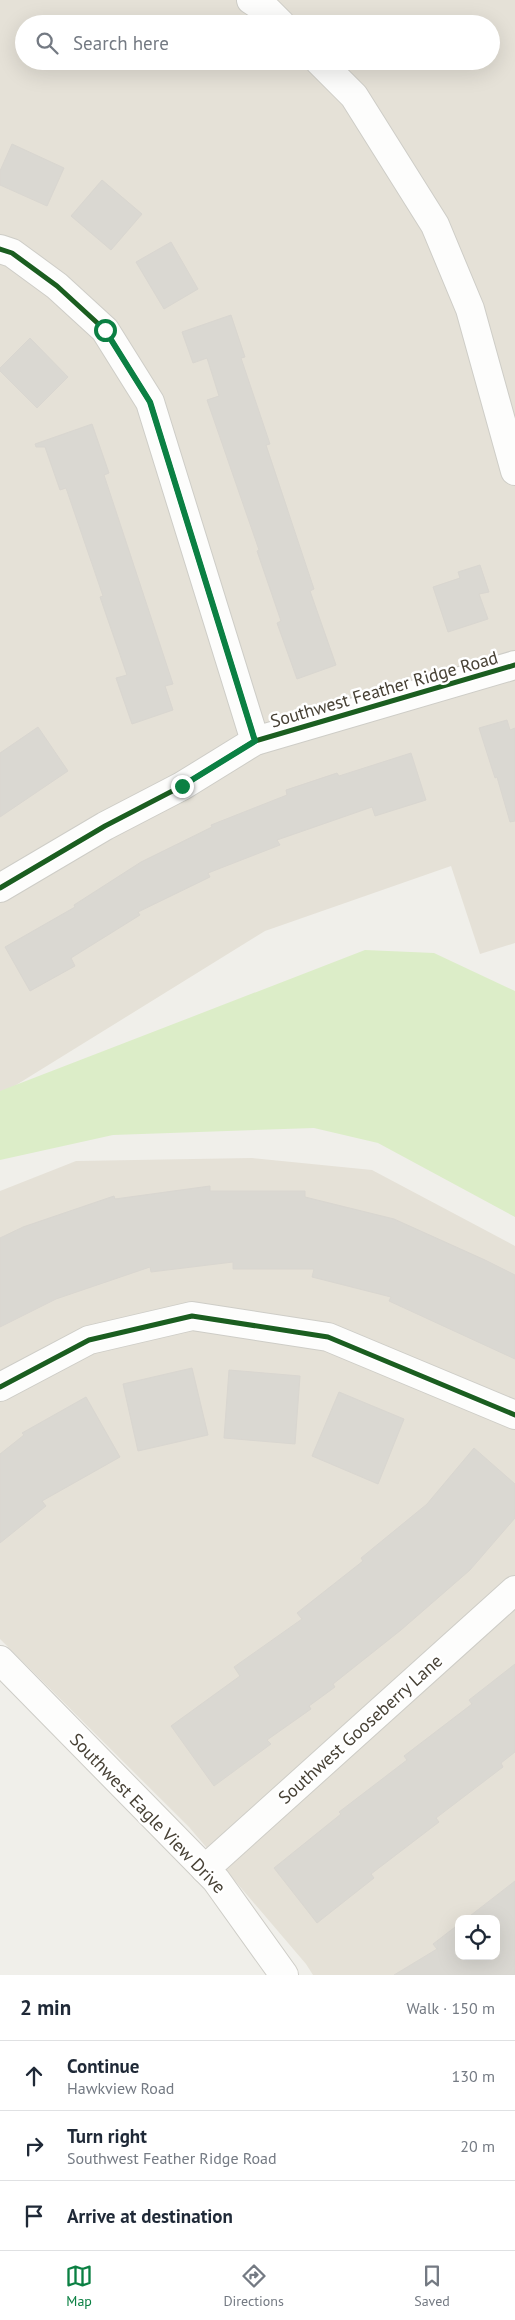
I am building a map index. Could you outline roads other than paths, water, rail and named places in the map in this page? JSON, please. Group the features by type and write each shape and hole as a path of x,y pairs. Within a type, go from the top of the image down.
{"street":[{"path":"328,70 354,96 435,225 470,309 515,471"},
{"path":"0,250 12,253 58,286 105,330 150,402 255,741"},
{"name":"Southwest Feather Ridge Road","path":"0,888 105,826 182,786 255,741 515,665"},
{"path":"0,1387 89,1340 192,1316 328,1337 515,1415"},
{"name":"Southwest Gooseberry Lane","path":"205,1869 515,1590"},
{"name":"Southwest Eagle View Drive","path":"0,1660 216,1880 284,1975"}]}
